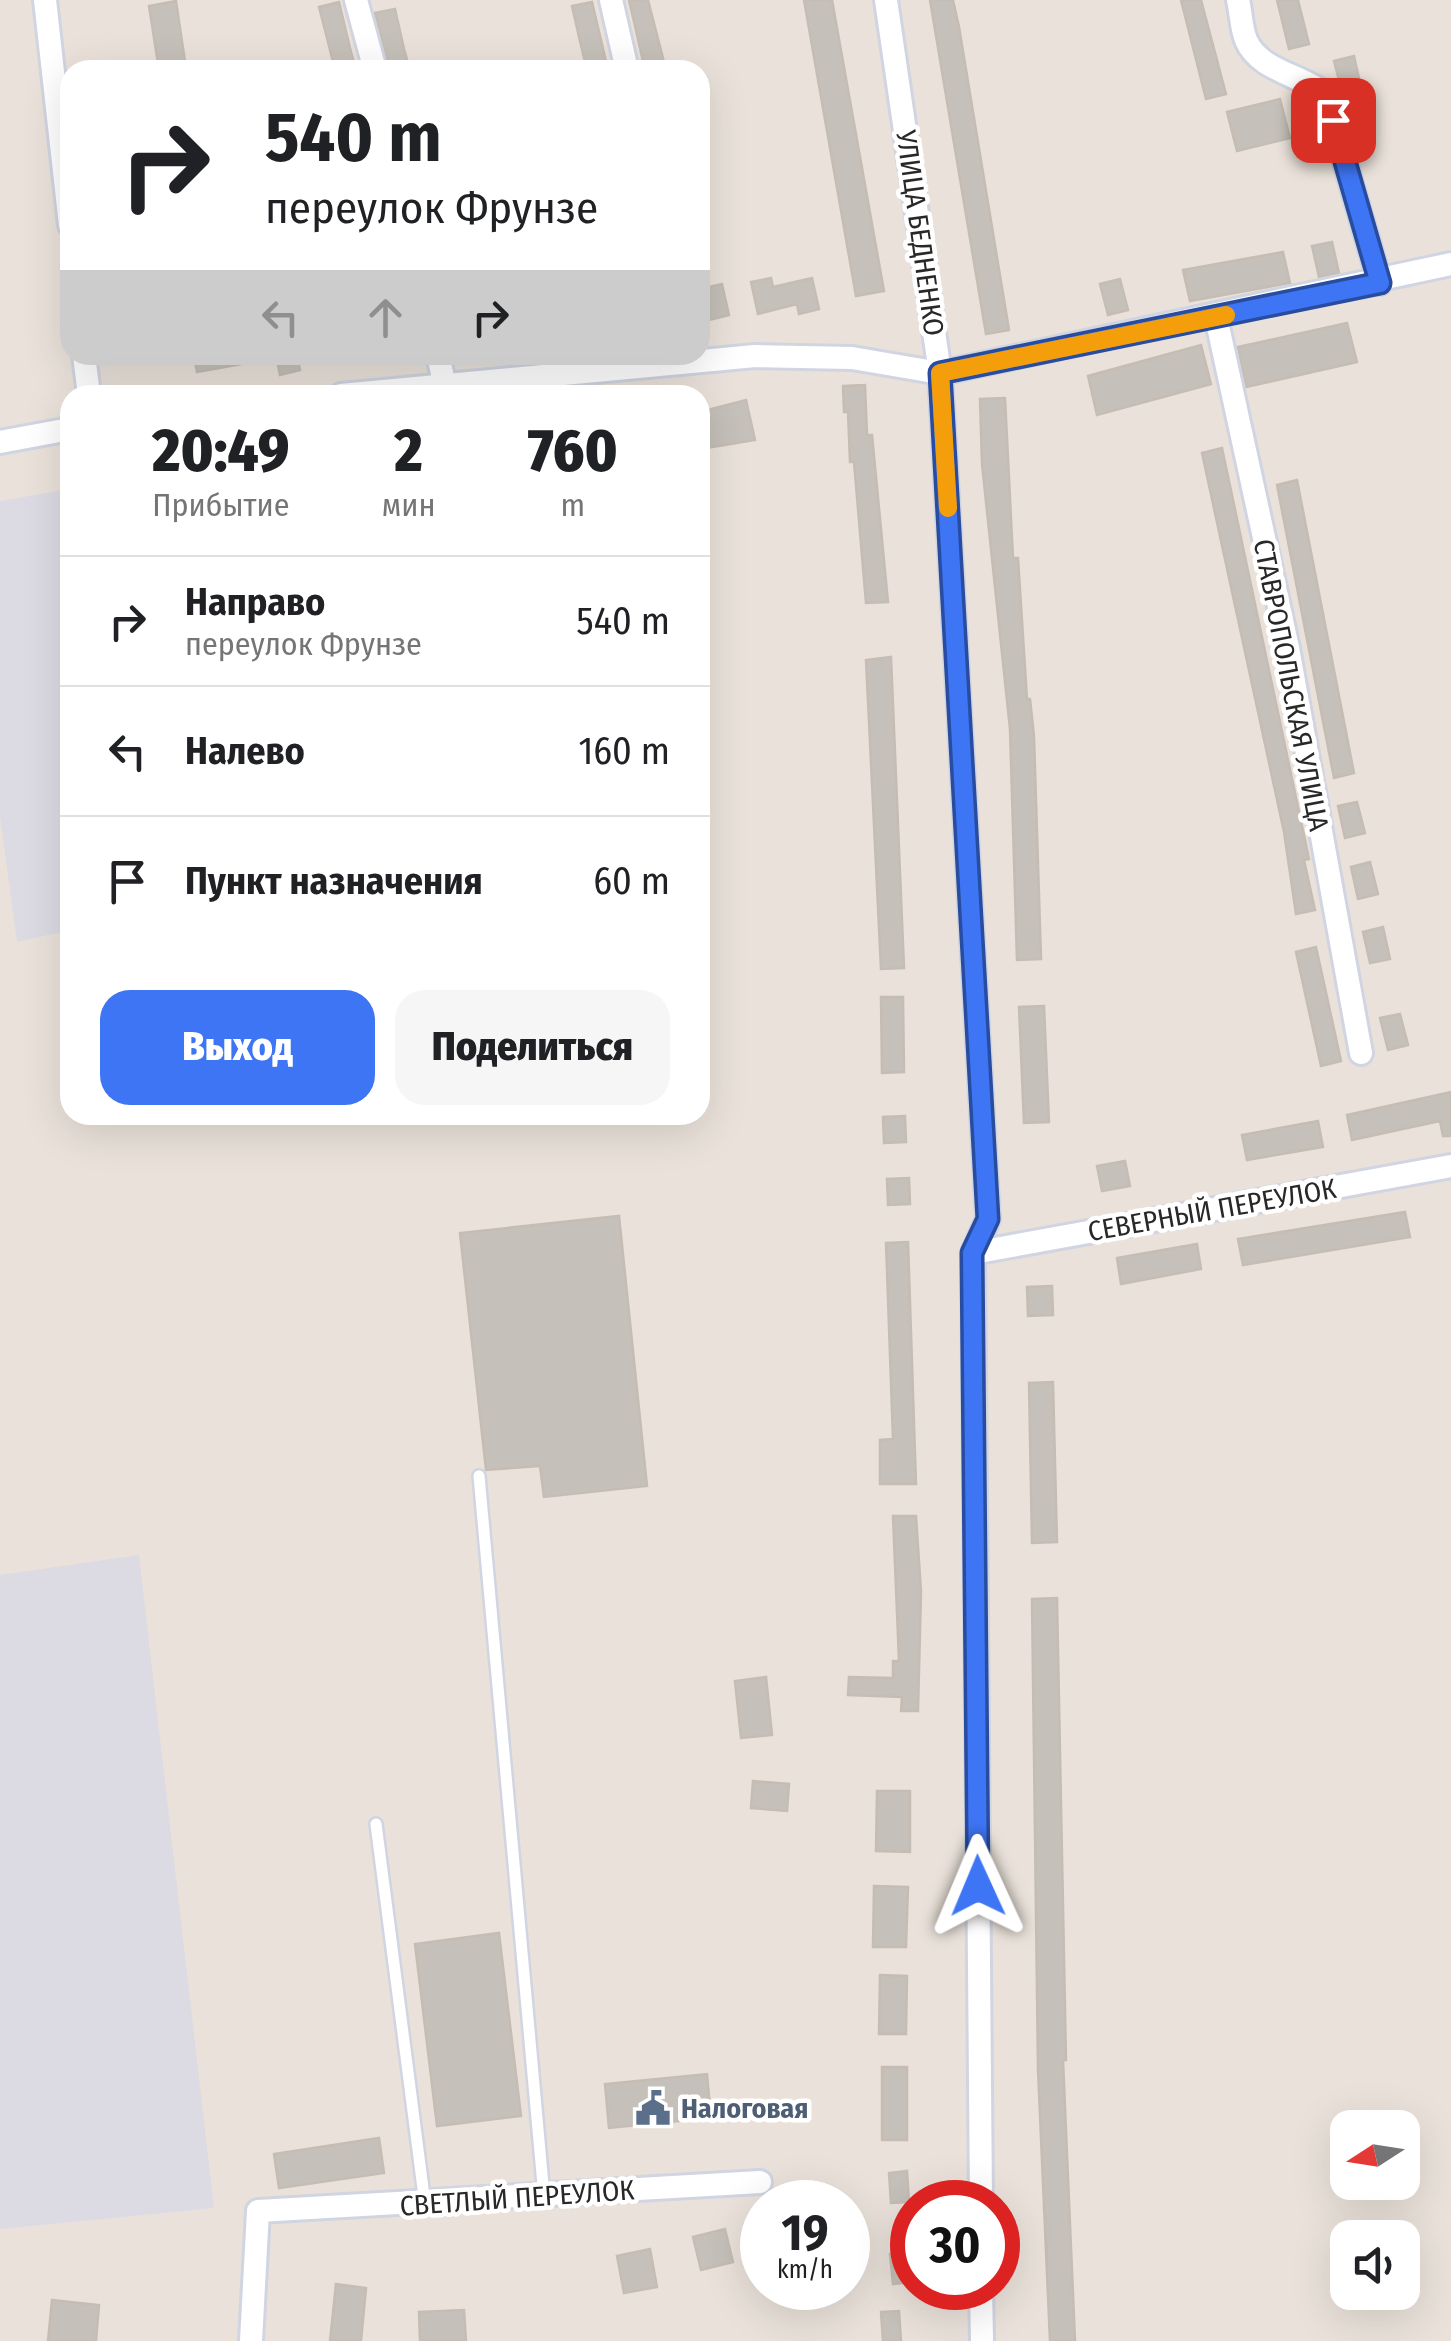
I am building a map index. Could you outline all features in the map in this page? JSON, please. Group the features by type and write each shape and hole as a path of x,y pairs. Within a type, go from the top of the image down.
{"street":[{"path":"45,0 60,135"},
{"path":"356,0 372,60"},
{"path":"611,0 625,60"},
{"name":"УЛИЦА БЕДНЕНКО","path":"886,0 940,373 988,1219 972,1253 980,2180"},
{"path":"1238,0 1246,40 1255,53 1276,69 1325,94 1380,283"},
{"path":"710,360 755,356 852,358 940,373 1380,283 1451,264"},
{"name":"СТАВРОПОЛЬСКАЯ УЛИЦА","path":"1216,317 1288,648 1362,1053"},
{"path":"440,365 444,382"},
{"path":"420,385 647,365"},
{"path":"0,442 60,431"},
{"name":"СЕВЕРНЫЙ ПЕРЕУЛОК","path":"972,1253 1451,1166"},
{"name":"СВЕТЛЫЙ ПЕРЕУЛОК","path":"251,2341 254,2229 258,2211 274,2214 740,2183"},
{"path":"981,2310 982,2341"}],"lane":[{"path":"479,1476 544,2196"},
{"path":"376,1824 425,2204"}],"shaded area":[{"path":"60,491 60,932 17,942 0,817 0,501"},
{"path":"139,1555 214,2208 0,2229 0,1575"}],"building":[{"path":"629,0 648,0 663,60 643,60"},
{"path":"804,0 832,0 884,291 856,296"},
{"path":"930,0 953,0 1009,330 986,334"},
{"path":"1181,0 1201,0 1226,94 1206,99"},
{"path":"1277,0 1298,0 1309,44 1289,49"},
{"path":"176,1 185,60 157,60 149,6"},
{"path":"339,2 354,60 332,60 319,7"},
{"path":"592,2 606,60 585,60 572,6"},
{"path":"395,9 407,60 387,60 375,13"},
{"path":"1354,56 1361,87 1342,92 1334,61"},
{"path":"1280,99 1290,138 1237,151 1227,112"},
{"path":"1332,242 1339,273 1319,277 1312,246"},
{"path":"1283,252 1290,283 1190,301 1183,270"},
{"path":"771,278 773,287 812,278 819,309 799,314 797,304 758,314 751,282"},
{"path":"1120,279 1128,310 1108,315 1100,284"},
{"path":"722,284 729,315 710,320 710,287"},
{"path":"1347,323 1357,362 1246,387 1238,347"},
{"path":"1201,345 1211,384 1097,415 1088,376"},
{"path":"196,365 236,365 197,372"},
{"path":"278,365 299,365 300,370 280,375"},
{"path":"865,385 867,435 872,435 888,602 866,603 854,462 850,462 848,412 844,412 843,386"},
{"path":"1005,398 1013,558 1018,558 1027,699 1034,736 1041,959 1017,960 1010,729 982,464 980,399"},
{"path":"746,400 755,440 710,447 710,409"},
{"path":"1222,448 1309,859 1304,860 1315,910 1296,914 1284,832 1202,453"},
{"path":"1297,480 1354,773 1334,778 1277,485"},
{"path":"891,657 904,968 881,969 866,660"},
{"path":"1357,802 1365,833 1345,838 1338,806"},
{"path":"1370,862 1378,894 1358,899 1351,867"},
{"path":"1383,927 1390,959 1370,963 1363,932"},
{"path":"1316,947 1341,1061 1321,1066 1296,952"},
{"path":"881,997 903,997 904,1072 882,1073"},
{"path":"1044,1006 1049,1122 1024,1123 1019,1007"},
{"path":"1400,1014 1408,1045 1388,1050 1380,1018"},
{"path":"1451,1092 1451,1136 1443,1136 1440,1121 1352,1140 1347,1115"},
{"path":"905,1116 906,1142 884,1143 883,1117"},
{"path":"1318,1121 1323,1147 1247,1160 1242,1135"},
{"path":"1125,1161 1130,1186 1102,1191 1097,1166"},
{"path":"909,1178 910,1204 888,1205 887,1179"},
{"path":"1405,1212 1410,1237 1243,1265 1238,1239"},
{"path":"619,1216 647,1486 544,1497 540,1466 486,1470 460,1233"},
{"path":"908,1242 916,1484 880,1484 880,1440 893,1439 886,1243"},
{"path":"1197,1244 1201,1269 1121,1284 1117,1258"},
{"path":"1052,1286 1053,1315 1028,1316 1027,1287"},
{"path":"1053,1382 1057,1542 1032,1543 1029,1383"},
{"path":"893,1516 916,1516 921,1591 918,1711 901,1711 902,1697 848,1695 849,1677 893,1678 893,1661 899,1661"},
{"path":"1057,1598 1063,2060 1075,2341 1050,2341 1038,2070 1032,1599"},
{"path":"766,1677 772,1735 741,1738 735,1681"},
{"path":"753,1781 789,1784 787,1811 751,1808"},
{"path":"877,1791 910,1791 910,1852 876,1851"},
{"path":"874,1886 908,1887 906,1947 873,1947"},
{"path":"499,1933 521,2116 437,2126 415,1944"},
{"path":"880,1975 907,1976 906,2034 879,2034"},
{"path":"882,2067 907,2067 907,2140 882,2140"},
{"path":"707,2074 711,2118 609,2128 605,2084"},
{"path":"379,2138 384,2173 279,2188 274,2154"},
{"path":"907,2171 908,2180 890,2180 890,2188 889,2173"},
{"path":"725,2229 733,2262 701,2270 693,2237"},
{"path":"650,2249 657,2287 624,2293 617,2256"},
{"path":"336,2284 366,2288 361,2341 330,2341"},
{"path":"52,2300 99,2305 96,2341 48,2341"},
{"path":"464,2310 466,2341 420,2341 419,2312"},
{"path":"899,2311 901,2341 883,2341 881,2312"}],"slow traffic":[{"path":"948,508 940,373 1226,315"}],"place":[{"name":"Налоговая","path":"653,2108"}],"route":[{"path":"978,1886 972,1253 988,1219 940,373 1380,283 1333,120"}]}
